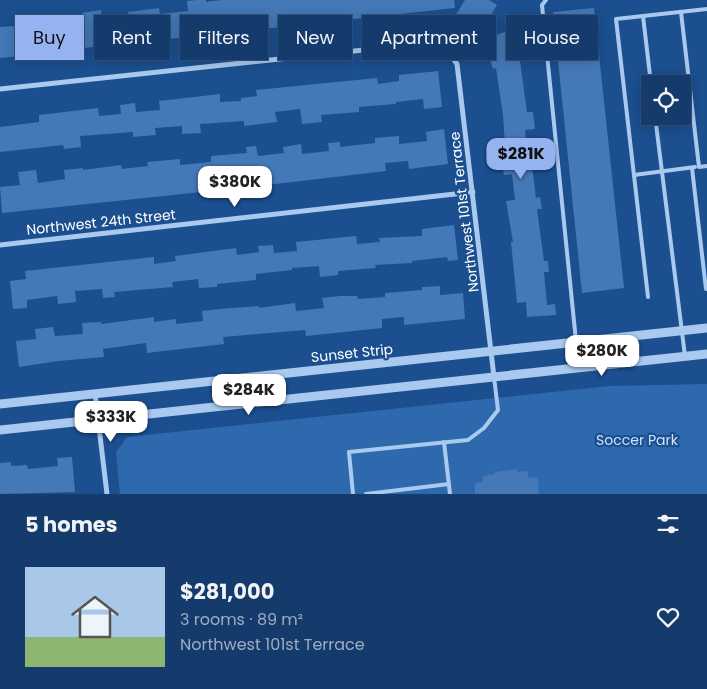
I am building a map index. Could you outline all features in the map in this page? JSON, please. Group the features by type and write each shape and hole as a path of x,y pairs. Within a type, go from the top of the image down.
{"street":[{"name":"Northwest 101st Terrace","path":"0,89 430,43 446,48 457,64 494,377"},
{"name":"Northwest 24th Street","path":"0,244 473,192"},
{"name":"Sunset Strip","path":"0,404 707,328"},
{"path":"0,430 707,354"},
{"path":"95,394 107,494"}],"lane":[{"path":"546,0 542,5 576,341"},
{"path":"648,297 616,19 707,9"},
{"path":"681,12 700,167"},
{"path":"643,16 650,75"},
{"path":"656,125 685,356"},
{"path":"634,175 707,166"},
{"path":"692,168 706,289"},
{"path":"352,494 348,452 468,440 495,417 498,410 494,377"},
{"path":"444,442 450,494"},
{"path":"366,494 448,484"}],"green space":[{"name":"Soccer Park","path":"707,384 707,494 120,494 116,452 127,437 609,386"}],"building":[{"path":"454,0 455,8 391,15 362,15 362,18 352,19 352,15 278,15 278,27 272,28 268,28 268,15 180,15 180,38 170,39 170,15 129,15 128,12 159,8 160,14 188,11 187,1"},
{"path":"465,0 489,0 497,5 491,15 456,15"},
{"path":"594,8 595,15 553,15 553,12"},
{"path":"101,10 102,15 94,15 94,47 84,48 84,15 82,13"},
{"path":"15,26 15,57 0,58 0,27"},
{"path":"506,32 506,60 522,60 520,61 527,112 533,112 535,129 525,130 528,157 531,157 536,198 540,197 542,209 537,209 544,261 548,261 549,272 544,272 547,305 555,304 556,315 527,317 526,302 517,303 511,242 513,242 506,201 515,200 512,174 504,175 502,161 506,160 503,115 496,68 493,69 490,60 496,60 496,35"},
{"path":"598,45 624,288 582,293 558,60 598,60"},
{"path":"438,71 442,107 424,109 423,99 396,102 396,104 359,107 359,112 321,115 322,122 302,124 300,109 275,112 277,122 244,126 244,121 200,124 201,133 182,134 182,126 155,128 156,135 133,137 133,132 80,136 81,147 64,149 63,145 0,152 0,127 39,122 39,115 98,108 99,116 121,114 120,105 135,103 136,112 160,110 159,101 220,94 220,102 241,101 241,98 257,96 256,90 377,78 378,84 399,81 399,75"},
{"path":"444,129 448,164 409,169 408,161 385,163 386,171 267,185 266,176 229,182 230,189 2,213 0,187 20,185 18,172 36,170 38,183 65,179 64,170 83,168 83,170 121,165 122,169 148,166 147,162 180,159 180,165 211,162 211,156 247,153 246,147 256,146 258,156 284,153 283,147 301,144 302,154 329,151 328,143 340,142 340,147 375,143 375,138 399,136 399,144 427,141 426,132"},
{"path":"454,225 458,260 448,261 447,257 412,261 412,263 375,265 376,268 338,271 338,275 320,277 319,266 292,268 292,270 256,274 256,280 217,284 217,287 199,288 198,279 172,282 173,287 114,292 115,297 103,298 102,289 75,291 76,302 58,304 57,296 27,300 27,308 13,309 10,281 26,279 25,271 154,257 154,264 176,261 175,256 236,248 237,255 259,252 258,246 273,245 274,253 297,251 296,242 356,236 357,244 380,242 379,238 422,236 422,229"},
{"path":"440,286 440,295 463,293 465,319 404,325 404,317 382,319 382,328 306,336 305,330 223,337 224,344 147,353 146,343 103,349 104,357 19,367 16,341 36,339 35,329 53,327 55,336 83,334 82,323 101,322 101,324 154,317 154,322 176,319 176,324 203,321 202,311 259,306 259,308 295,303 296,311 324,308 322,298 340,296 357,296 358,299 385,297 385,293 422,290 422,287"},
{"path":"72,457 75,492 0,494 0,463 11,462 11,466 27,465 28,469 58,466 57,458"},
{"path":"517,469 517,472 527,471 529,478 538,477 539,494 475,494 475,483 483,482 483,476"}]}
